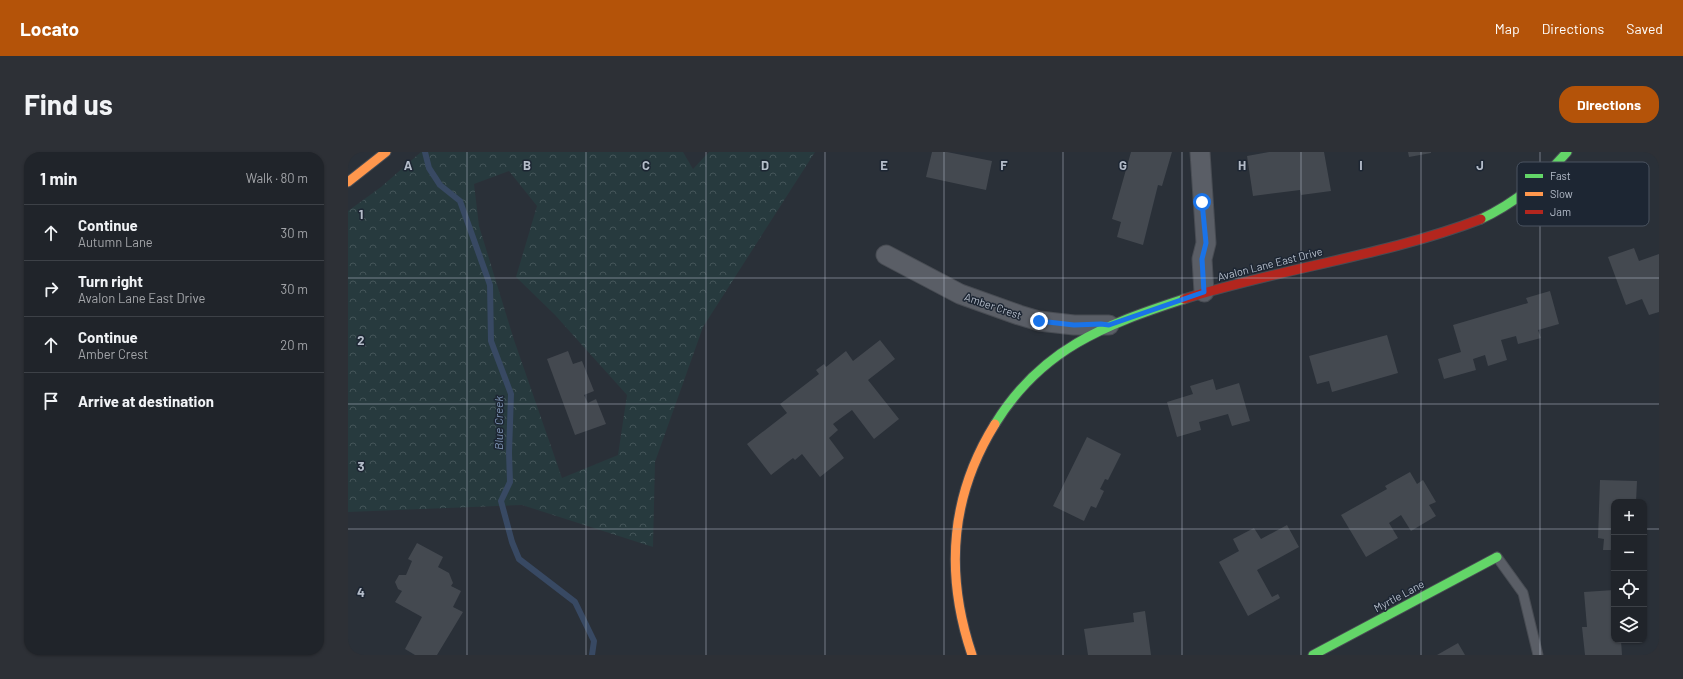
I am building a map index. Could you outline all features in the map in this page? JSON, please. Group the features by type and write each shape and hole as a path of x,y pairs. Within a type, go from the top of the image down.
{"street":[{"path":"348,182 386,152"},
{"path":"1200,152 1206,243 1202,259 1204,292"},
{"name":"Avalon Lane East Drive","path":"1558,162 1567,152"},
{"name":"Avalon Lane East Drive","path":"972,655 963,628 957,599 954,550 957,524 964,491 977,455 986,436 1021,388 1065,349 1109,325 1204,292 1425,238 1467,226 1488,218 1517,200"},
{"name":"Amber Crest","path":"886,256 960,294 1019,315 1039,321 1074,325 1109,325"},
{"name":"Myrtle Lane","path":"1313,655 1497,558"}],"lane":[{"path":"1497,558 1523,594 1538,655"}],"green space":[{"path":"421,152 683,152 693,169 709,152 815,152 703,327 655,462 653,547 522,505 348,512 348,211 381,187","holes":["509,171 537,206 516,277 555,315 627,395 618,455 562,478 514,340 479,226 474,184"]}],"building":[{"path":"932,152 947,152 992,161 986,190 926,177"},
{"path":"1131,152 1172,152 1162,186 1158,185 1143,245 1117,237 1121,222 1112,219"},
{"path":"1269,152 1324,152 1331,191 1301,195 1300,190 1253,196 1247,156"},
{"path":"1408,152 1431,152 1431,153 1409,157"},
{"path":"1634,248 1639,261 1659,254 1659,312 1649,315 1642,299 1626,305 1608,257"},
{"path":"1550,291 1559,324 1538,330 1541,338 1518,344 1516,336 1501,340 1507,360 1488,366 1485,355 1473,359 1476,370 1444,379 1438,359 1461,352 1453,325 1528,303 1526,298"},
{"path":"1387,335 1398,373 1332,392 1329,381 1317,384 1309,356"},
{"path":"880,340 895,359 868,380 899,419 874,439 852,410 833,424 838,430 829,438 844,458 820,477 802,454 795,460 793,458 771,475 747,444 787,413 780,404 819,374 816,370 824,364 826,367 846,351 853,361"},
{"path":"568,351 573,364 582,361 594,391 584,395 588,403 596,399 606,424 575,435 547,359"},
{"path":"1213,379 1216,390 1239,383 1250,421 1232,426 1228,414 1199,422 1201,430 1177,437 1167,402 1193,394 1190,386"},
{"path":"1087,437 1121,454 1108,480 1105,479 1100,489 1104,491 1096,508 1091,506 1084,521 1053,506"},
{"path":"1410,472 1417,484 1423,480 1436,502 1429,505 1436,516 1411,531 1401,515 1389,523 1398,538 1366,557 1341,515 1387,489 1385,486"},
{"path":"1600,480 1637,481 1636,499 1611,499 1611,550 1603,550 1604,539 1598,538"},
{"path":"1287,525 1299,547 1257,570 1272,597 1278,594 1280,598 1248,616 1219,562 1239,551 1233,539 1254,528 1261,539"},
{"path":"417,543 443,557 438,567 449,573 453,583 451,586 461,591 453,607 463,612 437,655 415,655 405,649 422,617 395,602 402,591 398,589 395,582 399,575 406,575 412,561 408,559"},
{"path":"1611,590 1611,643 1621,643 1622,655 1585,655 1582,627 1587,627 1584,592"},
{"path":"1145,611 1151,655 1088,655 1084,629 1134,622 1133,613"},
{"path":"1458,643 1465,655 1437,655"}],"waterway":[{"name":"Blue Creek","path":"425,152 429,168 440,185 460,201 490,285 491,341 511,394 509,453 510,482 501,501 512,542 519,559 575,602 594,641 592,655"}],"traffic: fast":[{"path":"1559,162 1567,152"},
{"path":"1481,219 1517,198"},
{"path":"995,424 1013,398 1033,376 1054,358 1101,330 1127,319 1184,299"},
{"path":"1313,655 1497,557"}],"traffic: slow":[{"path":"348,182 386,152"},
{"path":"972,655 963,625 958,596 955,566 956,537 960,509 968,480 980,452 995,424"}],"traffic: jam":[{"path":"1184,299 1221,288 1408,243 1481,219"}],"route":[{"path":"1039,321 1074,325 1109,325 1204,292 1202,259 1206,243 1202,202"}]}
